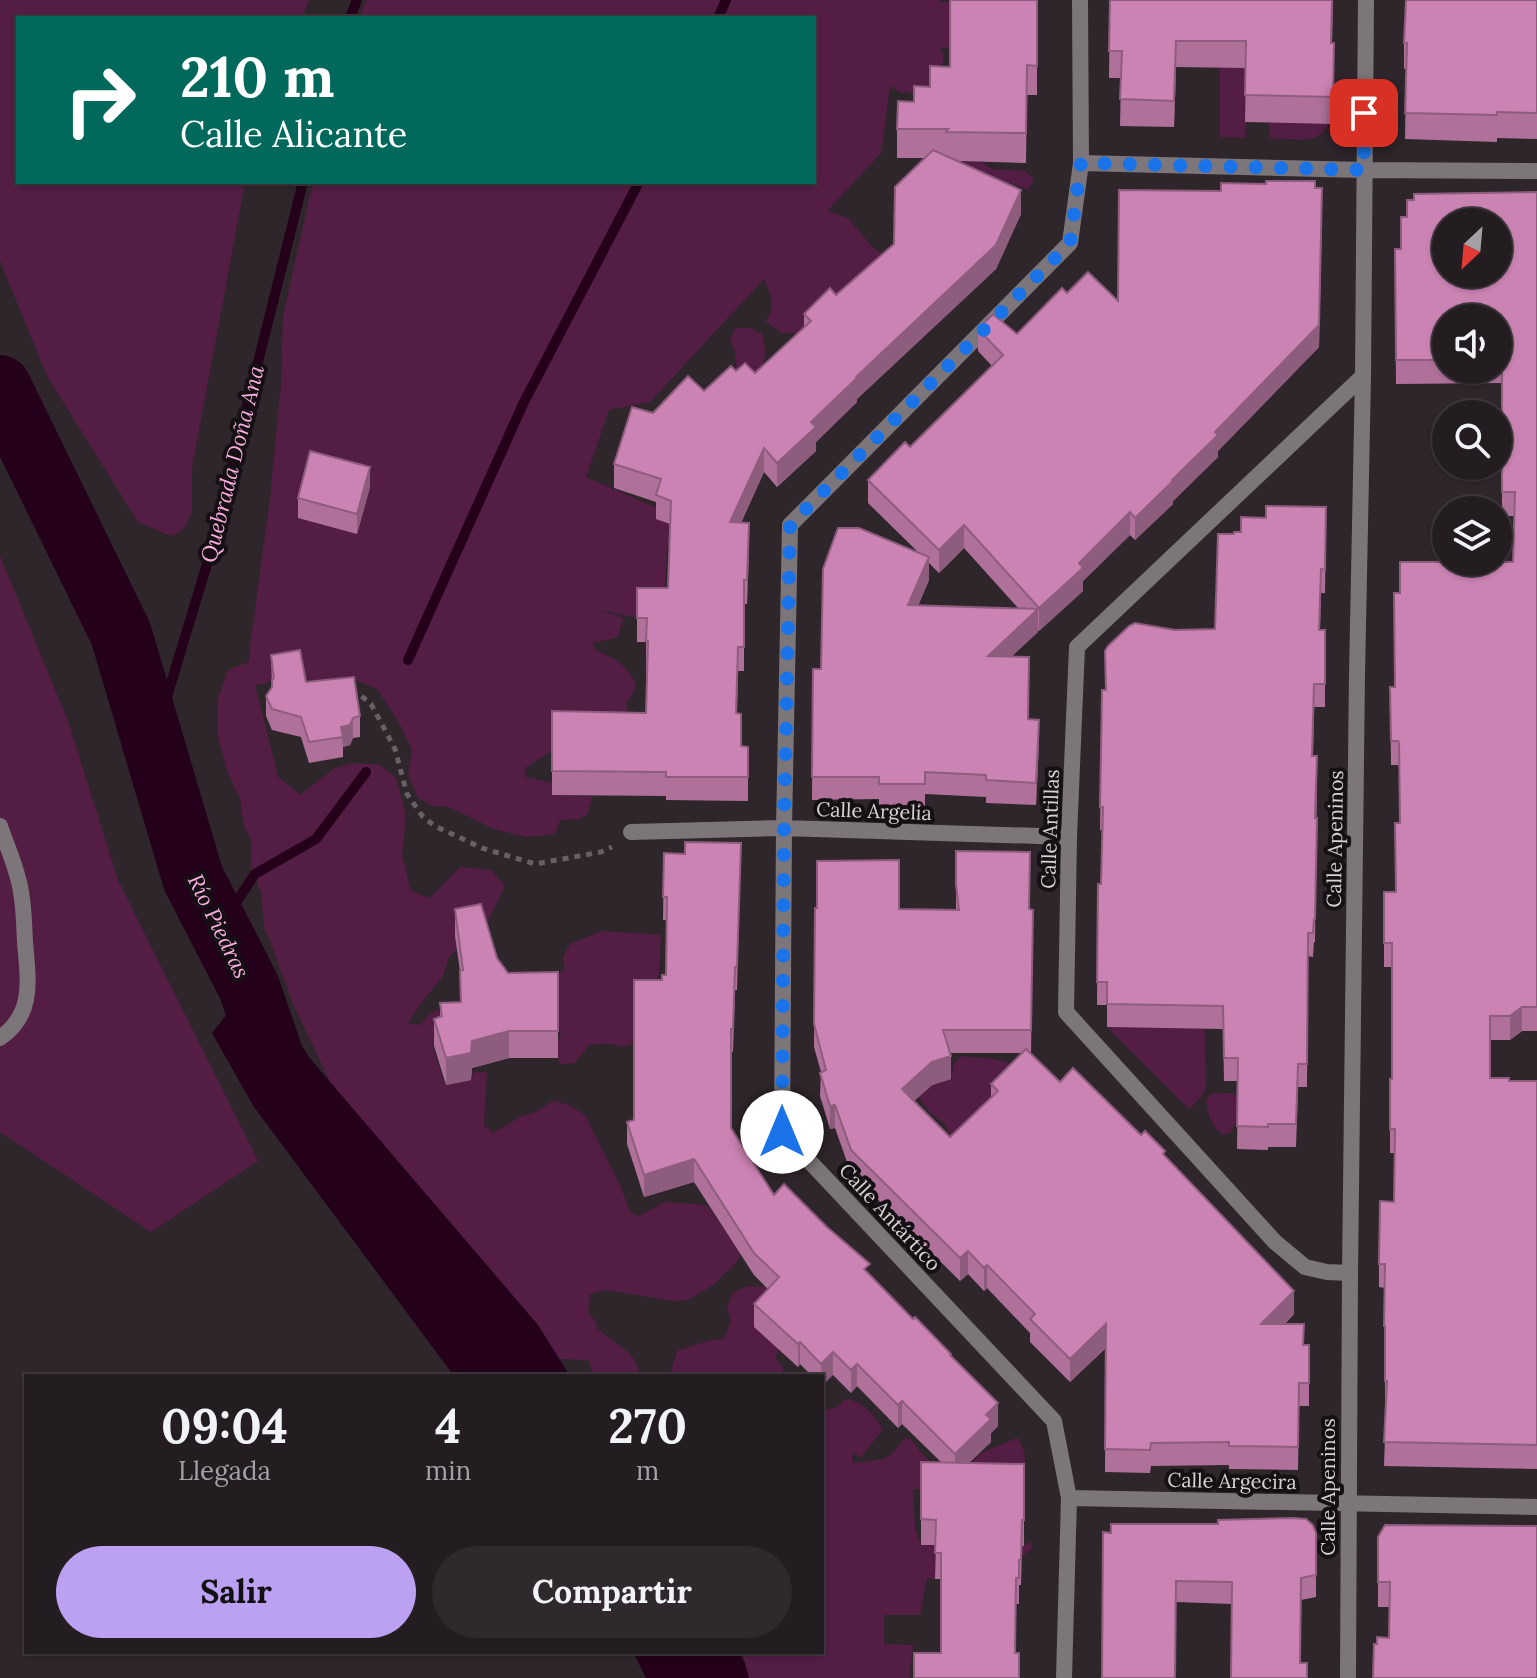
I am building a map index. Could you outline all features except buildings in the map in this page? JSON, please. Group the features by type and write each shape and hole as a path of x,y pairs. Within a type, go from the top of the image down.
{"street":[{"name":"Calle Antártico","path":"1064,1678 1069,1498 1054,1421 782,1132 784,828 790,525 1070,243 1081,163 1080,0"},
{"name":"Calle Apeninos","path":"1348,1678 1366,0"},
{"path":"1081,163 1537,171"},
{"name":"Calle Antillas","path":"1350,1273 1305,1267 1275,1242 1066,1012 1077,647 1363,376"},
{"path":"0,826 21,890 28,979 22,1014 12,1030 0,1038"},
{"name":"Calle Argelia","path":"631,832 784,828 1069,837"},
{"name":"Calle Argecira","path":"1069,1498 1537,1507"}],"path":[{"path":"349,690 371,704 395,749 407,794 423,817 454,836 535,864 601,852 617,845 631,832"}],"shaded area":[{"path":"0,0 309,0 303,16 16,16 16,184 245,184 192,468 192,512 183,530 171,536 138,522 47,376 0,261"},
{"path":"367,0 949,2 950,47 939,49 944,54 938,70 945,79 917,97 890,86 881,153 827,211 848,218 872,247 898,264 798,333 782,333 766,322 771,300 764,279 650,402 609,410 586,477 659,509 705,545 667,546 664,606 660,615 631,617 597,609 623,618 618,637 593,643 595,650 624,666 636,684 626,703 631,736 552,751 525,768 525,777 552,783 552,795 592,796 588,814 580,819 560,820 555,834 527,837 494,829 449,807 433,806 418,798 408,774 412,750 377,689 356,680 319,684 286,669 266,684 255,685 278,777 300,795 335,768 353,763 380,765 396,778 406,815 402,855 411,891 430,898 460,867 491,870 505,886 485,927 468,938 449,957 443,976 408,1023 420,1025 437,1010 448,1013 433,1034 434,1052 445,1085 471,1080 474,1071 487,1073 484,1125 493,1133 553,1101 566,1104 585,1115 630,1212 639,1216 665,1202 695,1204 709,1207 729,1237 739,1231 743,1248 737,1262 713,1285 688,1300 673,1301 606,1290 590,1294 588,1313 597,1329 627,1351 640,1374 592,1374 589,1360 559,1359 538,1325 331,1084 294,1006 264,925 261,893 251,864 251,839 244,827 240,799 228,773 218,737 218,699 228,670 249,662 270,498 281,384 283,316 313,184 816,184 816,16 360,16"},
{"path":"1202,8 1220,67 1246,68 1245,138 1220,137 1220,68 1202,67"},
{"path":"1269,122 1328,123 1319,135 1295,140 1270,138"},
{"path":"953,161 981,162 992,169 1025,171 1034,179 1028,190 997,182"},
{"path":"735,328 750,328 762,334 766,353 759,382 737,377 735,352 730,340"},
{"path":"0,556 68,721 118,880 258,1161 151,1232 0,1132"},
{"path":"602,931 661,935 657,1003 634,1003 634,1043 623,1046 590,1044 575,1063 560,1064 554,1047 561,1035 557,1021 556,978 565,968 563,957 570,944"},
{"path":"249,987 538,1325 569,1374 453,1374 254,1107 212,1033"},
{"path":"1204,992 1206,1087 1189,1109 1107,1027 1189,1028"},
{"path":"961,1056 1013,1064 1029,1061 950,1140 946,1126 918,1097 932,1085 951,1079 954,1064"},
{"path":"1231,1093 1238,1097 1238,1116 1231,1132 1224,1135 1211,1120 1206,1099 1211,1094"},
{"path":"747,1286 766,1287 772,1293 755,1326 779,1349 775,1358 784,1374 672,1374 677,1351 724,1339 731,1321 727,1308 733,1293"},
{"path":"844,1400 859,1403 883,1429 861,1457 852,1454 853,1463 884,1458 892,1454 905,1438 911,1439 921,1453 951,1481 983,1452 1017,1438 1024,1455 1024,1489 913,1489 915,1528 921,1545 1024,1546 1030,1541 1032,1548 1023,1556 1015,1552 936,1567 935,1579 927,1578 920,1615 884,1615 884,1644 913,1645 909,1678 749,1678 743,1654 824,1654 824,1410 838,1407"},
{"path":"634,1654 740,1654 749,1678 646,1678"}],"waterway":[{"name":"Quebrada Doña Ana","path":"351,16 357,0"},
{"path":"719,16 726,0"},
{"name":"Quebrada Doña Ana","path":"153,743 210,554 302,184"},
{"path":"408,660 523,404 638,184"},
{"name":"Río Piedras","path":"0,386 121,634 193,878 249,987 279,1067"},
{"path":"219,928 255,874 316,839 366,772"}],"route":[{"path":"782,1132 790,525 1070,243 1081,163 1364,170 1364,113"}]}
